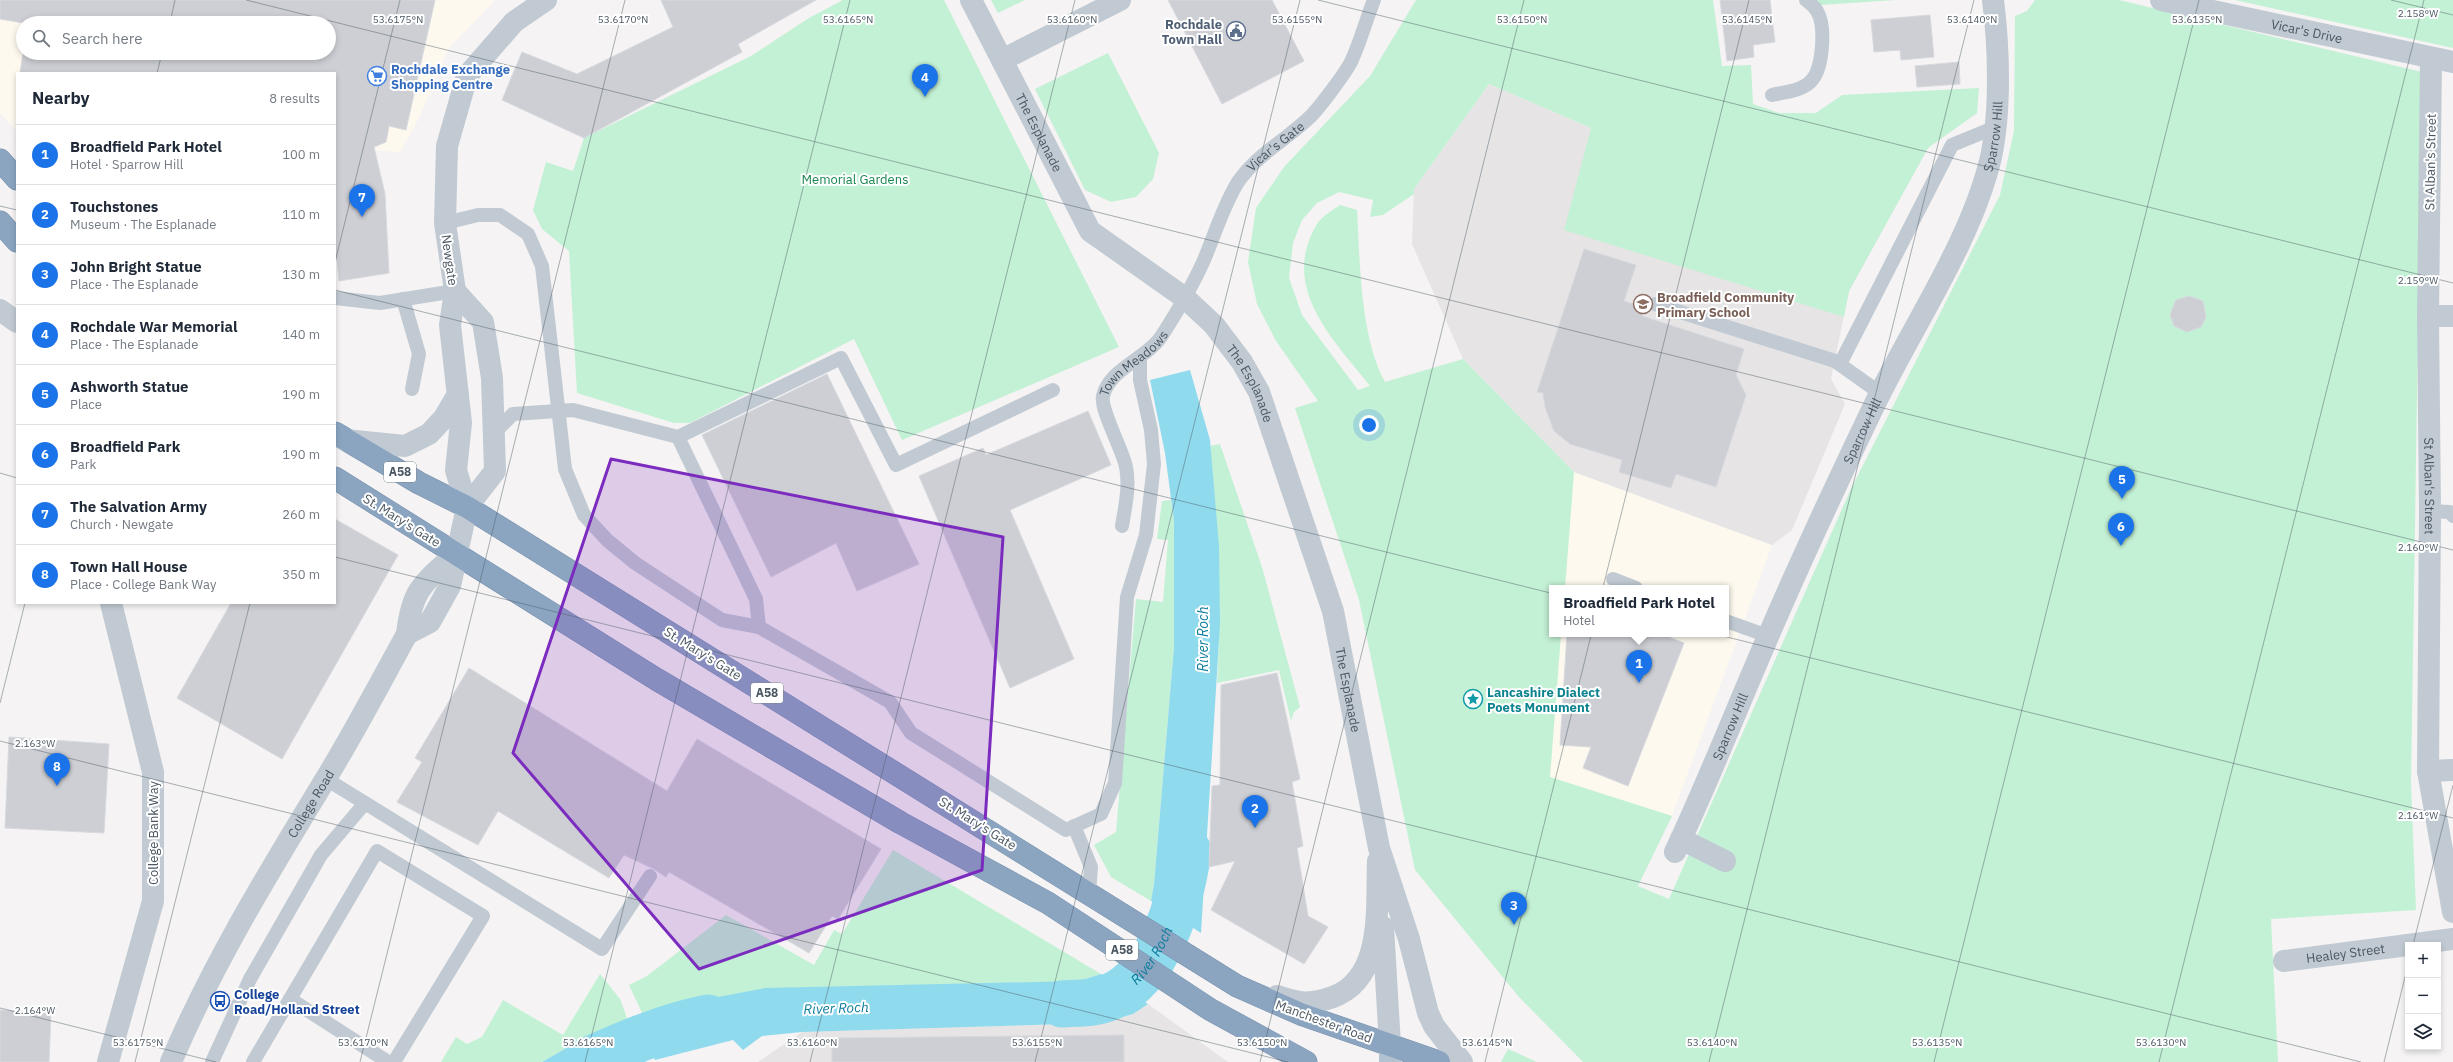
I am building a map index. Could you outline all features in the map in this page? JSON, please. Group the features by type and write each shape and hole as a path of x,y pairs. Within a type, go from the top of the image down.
{"highway":[{"path":"0,160 16,178"},
{"path":"0,222 16,240"},
{"name":"St. Mary's Gate","path":"340,436 419,483 467,507 1089,893"},
{"name":"St. Mary's Gate","path":"336,479 683,695 901,823 1048,903 1195,998 1211,1010 1245,1028"},
{"name":"Manchester Road","path":"1089,893 1237,986 1390,1053 1439,1062"},
{"name":"A58","path":"1245,1028 1306,1062"}],"main road":[{"path":"1245,1028 1291,1062"}],"street":[{"name":"Newgate","path":"456,554 467,507 456,470 461,423 450,325 455,291 445,224 447,146 467,76 514,22 546,0"},
{"name":"The Esplanade","path":"971,0 1090,231 1185,298 1214,325 1242,362 1260,392 1333,611 1379,848 1408,939 1428,1013 1438,1032 1462,1062"},
{"path":"1002,60 1120,0"},
{"name":"Sparrow Hill","path":"1725,861 1678,845 1768,636 1880,393 1952,256 1979,198 1991,157 1996,127 1997,65 1993,0"},
{"name":"Vicar's Drive","path":"2161,0 2453,62"},
{"name":"St Alban's Street","path":"2432,58 2428,316 2430,511 2428,771 2453,912"},
{"path":"455,291 483,322 492,378 495,471 467,507"},
{"path":"0,310 16,321"},
{"path":"2428,316 2453,316"},
{"path":"340,436 405,446 429,434 444,418 458,394"},
{"name":"College Road","path":"171,1062 215,966 281,851 326,779 407,634 410,609 422,583 456,554"},
{"name":"College Bank Way","path":"108,1062 153,901 153,772 111,604"},
{"path":"2428,771 2453,770"},
{"name":"The Esplanade","path":"1237,986 1304,1004 1318,1002 1342,993 1355,983 1366,969 1374,935 1379,848"},
{"name":"The Esplanade","path":"1379,848 1390,1053"},
{"name":"Healey Street","path":"2430,942 2453,939"},
{"name":"Healey Street","path":"2284,961 2405,945"}],"lane":[{"name":"Vicar's Gate","path":"1185,298 1238,183 1250,167 1266,152 1282,142 1317,108 1351,63 1374,0"},
{"path":"1772,94 1798,89 1812,80 1822,61 1820,21 1817,11 1806,0"},
{"path":"1840,364 1952,145 1996,127"},
{"path":"445,224 478,215 500,215 528,234 542,266 557,410 565,469 584,515 602,535 635,563 722,620 759,627 890,702 911,733 1066,830 1101,814 1115,783 1128,596 1146,535 1154,464 1151,430 1140,380 1140,357"},
{"path":"336,298 380,303 455,291"},
{"name":"Town Meadows","path":"1122,526 1128,484 1126,466 1102,398 1106,387 1117,375 1150,350 1160,338 1185,298"},
{"path":"403,299 419,354 412,389"},
{"path":"1655,304 1840,364 1880,393"},
{"path":"494,433 513,414 573,410 678,437 841,358 896,465 1053,390"},
{"path":"678,437 756,599 759,627"},
{"path":"2430,511 2450,512 2453,516"},
{"path":"1612,579 1628,585"},
{"path":"1729,622 1768,636"},
{"path":"326,779 602,949 650,876"},
{"path":"212,1062 250,979 321,855 365,803"},
{"path":"1074,826 1091,867 1089,893"},
{"path":"253,1062 377,851 483,916 394,1062"},
{"path":"290,999 388,1062"}],"highlighted area":[{"path":"611,459 1003,537 982,870 699,969 513,753"}],"shaded area":[{"name":"Rochdale Exchange Shopping Centre","path":"0,0 495,0 449,48 417,122 400,152 336,148 336,72 16,72 16,130 0,113"},
{"name":"Broadfield Community Primary School","path":"1489,84 1591,128 1928,148 1849,291 1831,379 1845,404 1792,530 1772,545 1574,472 1463,359 1412,244 1414,189"},
{"path":"1574,472 1772,545 1672,816 1550,777 1561,637 1729,637 1729,585 1565,585"},
{"path":"1148,1004 1228,1062 758,1062 802,1032 1101,1023 1133,1014"}],"green space":[{"name":"Memorial Gardens","path":"843,0 944,0 1119,347 902,440 854,339 690,423 674,423 577,393 569,251 542,229 533,210 546,162 573,171 584,138 751,56 809,18"},
{"path":"991,0 1025,0 998,13"},
{"path":"1416,0 1713,0 1722,66 1751,65 1753,104 1779,113 1816,113 1842,95 1979,88 1977,113 1928,148 1849,291 1844,317 1564,230 1591,128 1489,84 1414,189 1414,194 1383,215 1370,217 1373,200 1339,192 1317,203 1302,220 1293,243 1289,278 1302,315 1358,390 1370,386 1327,331 1315,311 1307,291 1304,270 1307,247 1317,224 1324,216 1340,205 1357,210 1361,275 1366,321 1370,343 1385,382 1463,359 1574,472 1565,585 1549,585 1549,637 1561,637 1550,777 1672,816 1638,886 1669,899 1850,491 2000,195 2014,131 2015,16 2027,11 2035,0 2119,0 2422,72 2411,784 2416,910 2271,919 2278,1062 1583,1062 1519,997 1415,870 1359,600 1295,408 1318,401 1276,341 1257,304 1248,262 1256,208 1284,167 1370,76"},
{"path":"1815,0 1895,0 1821,5"},
{"path":"2235,0 2453,0 2453,48"},
{"path":"1108,53 1159,153 1153,179 1136,197 1111,202 1085,190 1035,89"},
{"path":"1220,444 1262,567 1300,707 1294,712 1291,721 1279,670 1217,683 1219,594 1215,506 1210,446"},
{"path":"1171,500 1174,521 1174,647 1154,884 1151,901 1111,877 1094,845 1116,832 1136,599 1163,602 1168,540 1157,539 1162,501"},
{"path":"893,850 1101,974 1079,981 681,1004 643,1015 629,985 647,976 726,915 814,965 834,930 842,934"},
{"path":"600,974 620,999 628,1021 575,1043 542,1062 441,1062 456,1037 467,1044 482,1037 503,1000 563,1035"},
{"path":"1508,1049 1537,1062 1501,1062"}],"water":[{"path":"1190,370 1210,440 1219,546 1220,624 1201,933 1151,901 1154,884 1174,647 1174,521 1165,453 1150,380"},
{"path":"1101,974 1148,1004 1133,1014 1101,1023 802,1032 762,1036 743,1050 733,1040 655,1060 639,1016 681,1004 765,988 1079,981"},
{"path":"628,1021 642,1062 542,1062 575,1043"}],"building":[{"name":"Rochdale Exchange Shopping Centre","path":"0,0 435,0 406,130 389,126 386,142 374,147 385,194 389,273 339,281 336,260 336,72 20,72 22,60 336,60 336,16 16,16 16,22 0,19"},
{"path":"661,0 816,0 738,44 742,52 584,138 502,100 522,52 577,74 673,27"},
{"name":"Rochdale Town Hall","path":"1168,0 1272,0 1304,61 1222,104"},
{"path":"1720,0 1770,0 1775,42 1753,45 1754,57 1727,61"},
{"path":"1930,15 1934,57 1901,60 1900,50 1874,52 1871,20"},
{"path":"1959,62 1960,84 1917,87 1915,66"},
{"path":"1584,249 1636,265 1624,301 1645,308 1642,316 1744,349 1736,375 1746,395 1716,487 1676,474 1671,488 1619,472 1622,460 1570,444 1554,431 1545,407 1543,393 1537,392"},
{"path":"2189,296 2203,301 2206,317 2201,327 2187,332 2174,326 2170,315 2176,300"},
{"path":"827,374 919,564 857,591 836,543 771,577 702,435"},
{"path":"1088,411 1111,465 1010,510 1074,659 1010,688 919,476 983,448 986,455"},
{"path":"336,520 398,555 282,759 177,698 230,604 336,604"},
{"path":"1567,637 1669,637 1684,643 1628,786 1583,768 1591,747 1560,745"},
{"path":"469,668 667,791 697,739 881,849 838,919 832,916 809,953 669,872 666,877 654,869 624,855 609,878 498,811 478,845 397,802 422,762 415,758"},
{"path":"1277,673 1300,779 1292,782 1303,846 1297,848 1308,916 1328,927 1304,964 1211,910 1235,861 1209,867 1212,786 1220,785 1221,685"},
{"path":"9,737 109,744 104,833 5,828"},
{"path":"0,1010 51,1013 49,1062 0,1062"},
{"path":"1124,1035 1124,1062 832,1062 832,1038"}],"waterway":[{"name":"River Roch","path":"1062,1004 1086,1003 1110,997 1127,987 1142,972 1155,954 1173,913 1180,892 1188,851"},
{"name":"River Roch","path":"585,1062 660,1031 708,1018"}],"place":[{"name":"Rochdale Town Hall","path":"1236,31"},
{"name":"Rochdale Exchange Shopping Centre","path":"377,76"},
{"name":"Rochdale War Memorial","path":"925,97"},
{"name":"The Salvation Army","path":"362,217"},
{"name":"Broadfield Community Primary School","path":"1643,304"},
{"name":"Ashworth Statue","path":"2122,499"},
{"name":"Broadfield Park","path":"2121,546"},
{"name":"Broadfield Park Hotel","path":"1639,683"},
{"name":"Lancashire Dialect Poets Monument","path":"1473,699"},
{"name":"Town Hall House","path":"57,786"},
{"name":"Touchstones","path":"1255,828"},
{"name":"John Bright Statue","path":"1514,925"},
{"name":"College Road/Holland Street","path":"220,1001"}]}
